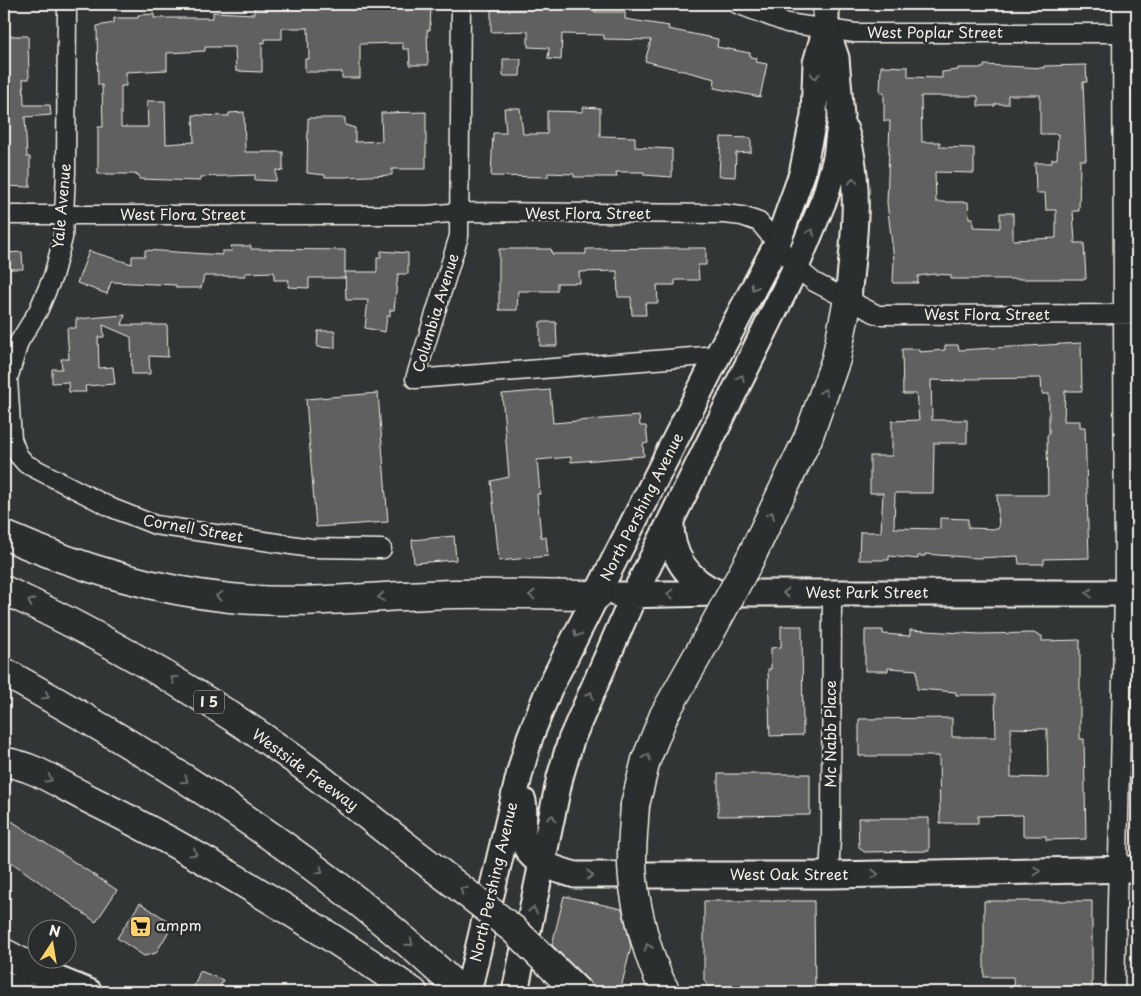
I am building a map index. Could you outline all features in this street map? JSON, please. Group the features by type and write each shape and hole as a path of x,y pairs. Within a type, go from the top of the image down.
{"highway":[{"path":"666,992 647,946 640,917 632,860 635,805 646,760 664,715 750,559 808,438 836,359 848,300"},
{"path":"4,535 94,569 164,587 229,598 304,600 430,594 598,595"},
{"name":"Westside Freeway","path":"4,590 46,609 160,670 287,754 513,928 578,992"},
{"path":"4,672 136,747 284,846 373,912 412,944 462,992"},
{"path":"4,762 29,769 160,834 348,948 413,992"},
{"path":"4,953 40,972"}],"main road":[{"name":"North Pershing Avenue","path":"468,992 520,772 530,737 549,689 718,355 777,244 802,174 814,116 816,63 826,28 826,4"},
{"name":"North Pershing Avenue","path":"514,992 560,777 571,740 634,595 796,267 825,197 836,158 841,116 836,58 826,28"},
{"path":"841,116 851,148 856,222 848,300"},
{"path":"688,485 686,460 720,389 723,371 718,355"},
{"path":"671,519 674,551 681,565 691,577 704,587 718,593"},
{"name":"West Park Street","path":"598,595 718,593 1130,593"},
{"path":"520,772 525,815 524,841 531,855 542,866"},
{"name":"West Oak Street","path":"542,866 575,875 829,875 1127,869"},
{"path":"4,958 89,992"},
{"path":"4,984 22,992"}],"street":[{"name":"Yale Avenue","path":"7,398 10,371 20,342 38,311 53,276 62,238 64,214 66,4"},
{"name":"Columbia Avenue","path":"461,4 460,236 415,379 718,355"},
{"name":"West Poplar Street","path":"737,4 787,23 855,33 1130,32"},
{"path":"1115,992 1127,869 1130,593 1130,32 1122,4"},
{"name":"West Flora Street","path":"4,215 399,215 460,212 725,214 742,216 759,222 796,267 814,282 878,315 1130,314"},
{"name":"Cornell Street","path":"7,398 12,439 18,455 26,464 139,520 170,528 310,548 382,549"},
{"name":"Mc Nabb Place","path":"829,875 831,838 832,593"}],"building":[{"path":"287,4 403,6 403,4 431,4 430,30 427,30 428,65 410,65 409,49 403,49 403,43 360,44 360,78 342,78 342,72 305,72 305,59 309,59 308,28 282,28 282,39 265,39 265,43 262,42 262,72 236,71 235,47 205,47 205,51 167,53 167,70 126,72 126,86 121,86 121,127 148,127 147,101 165,101 166,144 194,142 193,115 229,116 229,113 244,112 245,152 283,152 283,171 276,170 276,181 255,180 255,175 200,177 200,181 139,179 139,175 133,174 98,174 98,127 103,127 102,85 98,85 97,26 114,23 114,18 138,18 138,15 154,14 154,18 213,18 213,12 254,14 254,7 287,9"},
{"path":"500,4 595,6 595,12 625,12 625,19 669,26 668,29 718,39 717,47 750,53 750,57 757,58 756,62 767,64 760,97 714,88 715,79 645,61 651,40 604,39 604,35 562,34 561,60 548,59 549,48 528,47 528,31 491,32 491,10 500,9"},
{"path":"4,36 28,36 29,79 23,79 24,105 50,105 51,115 25,117 27,157 30,157 30,187 4,186"},
{"path":"503,59 521,59 520,76 503,76"},
{"path":"984,65 1044,68 1044,66 1086,65 1087,82 1083,82 1086,160 1080,160 1079,211 1073,211 1075,243 1084,243 1086,279 951,279 951,275 934,274 918,276 918,283 893,283 894,260 887,203 890,121 884,121 884,93 880,93 881,66 908,67 908,77 942,78 942,72 958,70 958,68 984,68","holes":["1008,95 1040,95 1040,134 1058,134 1057,159 1052,159 1052,163 1035,163 1036,193 1045,193 1046,210 1056,210 1056,238 1013,240 1013,213 1000,213 1000,228 973,227 973,218 969,218 968,202 936,202 935,172 974,173 974,148 940,147 940,142 922,142 921,96 978,96 978,106 995,106 995,104 1008,104"]},
{"path":"583,107 600,108 600,136 635,137 635,147 672,149 672,177 644,175 644,172 616,172 617,177 574,177 574,174 548,173 548,177 491,176 493,133 506,133 504,108 520,108 523,134 547,134 547,111 583,112"},
{"path":"426,112 426,169 392,169 392,175 345,177 325,177 325,175 307,173 308,118 345,118 345,125 355,128 355,142 382,141 381,113"},
{"path":"721,137 751,138 751,152 736,153 735,177 719,176"},
{"path":"231,246 251,246 251,249 345,250 345,278 309,278 309,288 288,287 289,280 274,280 274,272 245,273 245,276 204,276 201,288 176,288 176,285 111,282 107,294 77,283 89,251 132,264 132,256 145,256 145,250 222,255 222,251 232,251"},
{"path":"706,248 706,265 698,265 699,280 675,280 675,285 657,285 658,303 645,303 646,315 632,315 631,297 618,297 617,271 579,272 580,283 557,283 557,291 518,291 517,310 499,310 499,249 551,249 552,254 586,254 586,249"},
{"path":"381,251 408,253 408,274 398,274 394,310 390,310 390,316 387,316 385,332 365,328 368,300 346,300 345,272 377,272 377,257 381,257"},
{"path":"22,252 23,269 4,269 4,253"},
{"path":"125,315 122,325 167,325 168,357 149,356 150,374 132,374 131,337 103,325 104,337 98,337 99,368 113,367 115,384 85,386 86,392 69,392 68,382 52,383 52,369 62,369 61,359 69,359 67,328 76,328 76,319"},
{"path":"540,322 556,322 557,346 540,346"},
{"path":"318,331 335,331 335,348 317,347"},
{"path":"1081,343 1082,391 1065,391 1064,421 1080,421 1080,427 1085,427 1089,558 1044,559 1044,564 1019,564 1018,556 977,558 925,554 925,556 918,556 918,559 889,556 889,560 859,560 860,532 881,532 883,493 870,493 870,456 892,456 892,421 919,420 916,394 903,394 902,349 919,349 919,352 945,350 945,345 958,345 959,350","holes":["1041,378 1042,394 1049,394 1049,435 1047,435 1048,495 997,495 999,528 997,529 968,528 968,519 940,518 940,529 894,528 895,493 933,493 934,443 967,443 967,420 932,420 931,380 966,381 966,379"]},
{"path":"550,390 553,423 639,416 640,426 646,426 648,443 643,444 644,456 571,462 571,457 537,460 540,494 537,494 541,537 546,537 548,556 499,561 491,481 509,477 502,394"},
{"path":"378,393 388,522 316,527 306,399"},
{"path":"454,536 456,560 414,563 412,540"},
{"path":"781,626 802,626 803,735 770,736 768,669 771,669 771,648 781,647"},
{"path":"865,630 883,630 883,634 910,636 910,630 979,634 1033,633 1042,636 1042,641 1080,640 1080,739 1084,739 1086,839 1046,840 1046,836 1023,836 1023,815 978,816 978,823 940,823 939,756 859,756 859,719 952,718 952,737 996,737 995,695 956,695 956,692 917,689 917,670 888,668 888,671 865,671","holes":["1011,728 1047,729 1048,778 1011,777"]},
{"path":"718,774 810,774 810,815 718,816"},
{"path":"4,816 117,890 96,922 4,857"},
{"path":"858,818 929,818 929,851 864,852 859,847"},
{"path":"564,896 622,909 631,947 620,992 593,992 589,981 552,945"},
{"path":"704,901 814,901 815,992 712,992 704,980"},
{"path":"984,901 1092,901 1092,992 1014,992 1013,977 984,977"},
{"path":"140,903 173,924 156,953 144,956 117,938"},
{"path":"200,971 223,980 218,992 192,992"}],"place":[{"name":"ampm","path":"140,926"}]}
